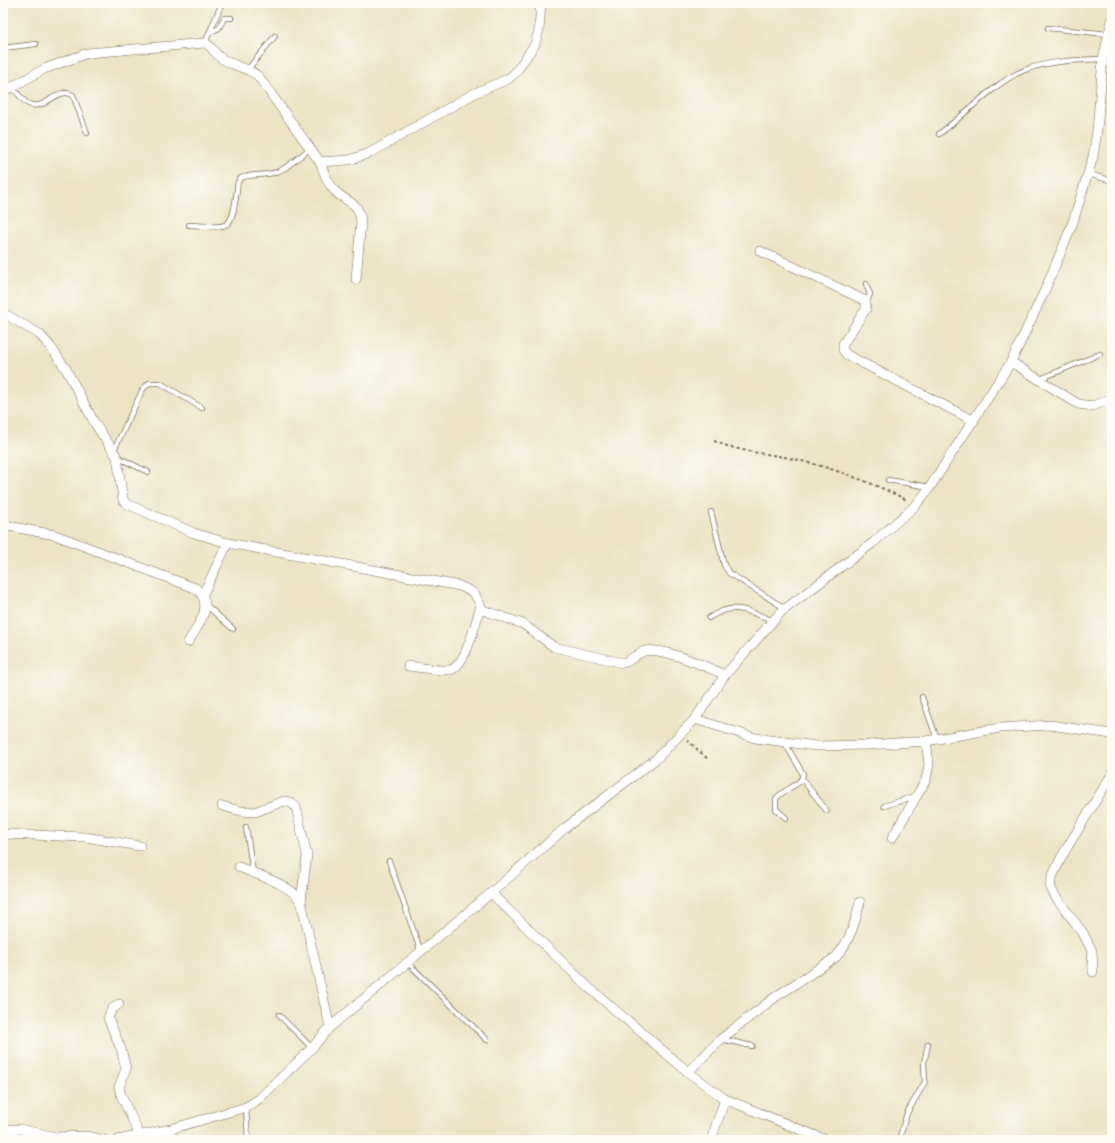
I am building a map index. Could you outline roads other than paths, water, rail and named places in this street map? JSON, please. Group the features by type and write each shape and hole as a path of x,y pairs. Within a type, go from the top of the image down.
{"street":[{"path":"320,162 349,160 370,152 475,93 508,79 516,72 535,44 539,30 541,3"},
{"path":"118,1140 171,1129 246,1107 259,1099 312,1048 330,1027 491,893 565,828 656,759 695,719 724,675 786,609 874,542 916,504 930,487 1011,362 1066,239 1089,174 1097,131 1103,59 1109,39 1112,20"},
{"path":"3,92 44,69 88,53 205,43 210,45 220,58 258,76 309,150 320,162 331,187 338,194 355,204 360,214 361,222 356,279"},
{"path":"760,251 863,298 867,302 866,309 843,344 844,352 974,421"},
{"path":"3,313 38,334 50,346 66,369 94,422 115,454 123,500 128,504 194,533 228,543 460,586 474,593 480,608 486,612 523,624 549,644 561,650 624,663 641,653 653,651 693,661 724,675"},
{"path":"1011,362 1082,405 1097,405 1112,398"},
{"path":"3,525 55,535 195,588 202,594 206,605 199,624 188,642"},
{"path":"202,594 228,543"},
{"path":"408,666 449,670 459,665 463,658 480,608"},
{"path":"695,719 755,738 816,746 868,745 926,741 1000,728 1050,725 1112,734"},
{"path":"892,838 918,796 928,772 926,741"},
{"path":"1093,972 1092,951 1084,932 1055,896 1050,886 1052,877 1062,856 1112,774"},
{"path":"222,806 241,811 255,812 284,801 290,802 296,807 307,855 301,901 330,1027"},
{"path":"3,834 85,837 140,846"},
{"path":"239,867 292,890 301,901"},
{"path":"491,893 588,986 688,1072 725,1099 826,1140"},
{"path":"688,1072 721,1040 774,998 836,957 852,933 860,902"},
{"path":"119,1004 112,1009 108,1018 122,1049 126,1070 119,1087 121,1095 140,1136"},
{"path":"711,1140 725,1099"},
{"path":"3,1130 20,1129 55,1137 86,1136 104,1140"}],"lane":[{"path":"205,43 222,3"},
{"path":"209,33 219,28 224,18 231,18"},
{"path":"1048,28 1109,39"},
{"path":"248,70 275,36"},
{"path":"3,48 36,44"},
{"path":"939,134 1003,83 1024,70 1059,63 1103,59"},
{"path":"12,87 26,103 36,106 45,103 60,93 70,93 75,97 87,133"},
{"path":"189,225 219,227 228,224 234,216 240,179 245,176 267,176 278,172 309,150"},
{"path":"1089,174 1112,181"},
{"path":"866,284 870,294 867,302"},
{"path":"1040,379 1100,354"},
{"path":"148,472 115,454 143,389 150,383 160,384 202,408"},
{"path":"888,480 930,487"},
{"path":"711,512 724,564 729,573 786,609"},
{"path":"206,605 233,629"},
{"path":"709,618 719,611 736,608 774,621"},
{"path":"922,697 937,739"},
{"path":"785,743 802,771 802,779 827,811"},
{"path":"786,818 776,809 776,798 780,793 799,783 802,779"},
{"path":"884,806 918,796"},
{"path":"246,827 253,873"},
{"path":"389,861 421,952"},
{"path":"408,962 487,1040"},
{"path":"279,1015 312,1048"},
{"path":"721,1040 752,1046"},
{"path":"900,1140 907,1113 925,1082 924,1063 928,1044"},
{"path":"246,1107 248,1140"}]}
